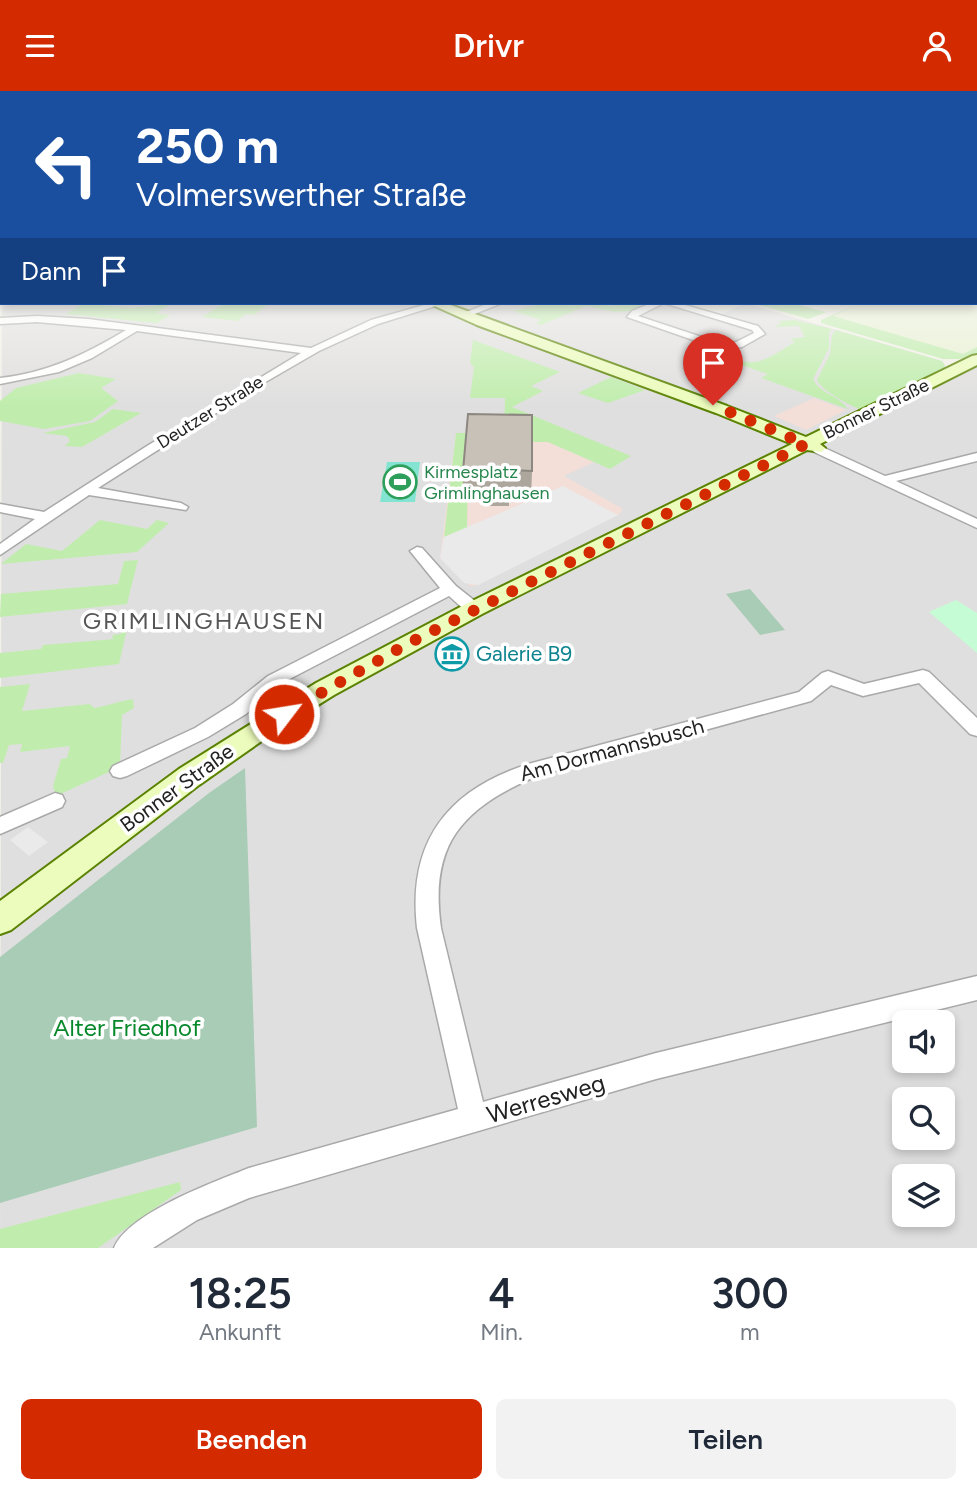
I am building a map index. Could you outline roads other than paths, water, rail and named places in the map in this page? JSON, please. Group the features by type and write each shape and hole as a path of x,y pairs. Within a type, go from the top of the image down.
{"main road":[{"path":"441,305 713,405 812,447"},
{"name":"Bonner Straße","path":"0,919 179,785 264,726 387,654 474,609 812,447 977,359"}],"street":[{"name":"Deutzer Straße","path":"0,551 85,491 313,351 338,339 355,336 423,312 433,305"},
{"path":"464,315 492,305"},
{"path":"655,305 635,313 632,317 722,347 738,345 760,334 755,328 676,305"},
{"path":"0,321 59,320 137,327 313,351"},
{"path":"0,381 39,376 68,367 137,327"},
{"path":"812,447 977,524"},
{"path":"884,480 977,457"},
{"path":"85,491 181,507"},
{"path":"0,508 46,517"},
{"path":"417,551 450,589 474,609"},
{"path":"120,771 212,729 257,697 274,680 450,589"},
{"name":"Am Dormannsbusch","path":"474,1120 429,928 425,896 433,853 455,817 468,803 508,778 532,770 805,697 828,677 863,690 923,676 977,729"},
{"path":"0,826 55,801"},
{"name":"Werresweg","path":"129,1248 177,1213 210,1197 250,1183 656,1066 977,988"}],"place":[{"name":"Kirmesplatz Grimlinghausen","path":"400,482"},
{"name":"Galerie B9","path":"452,654"}],"district":[{"name":"GRIMLINGHAUSEN","path":"204,621"}],"park label":[{"name":"Alter Friedhof","path":"127,1028"}]}
